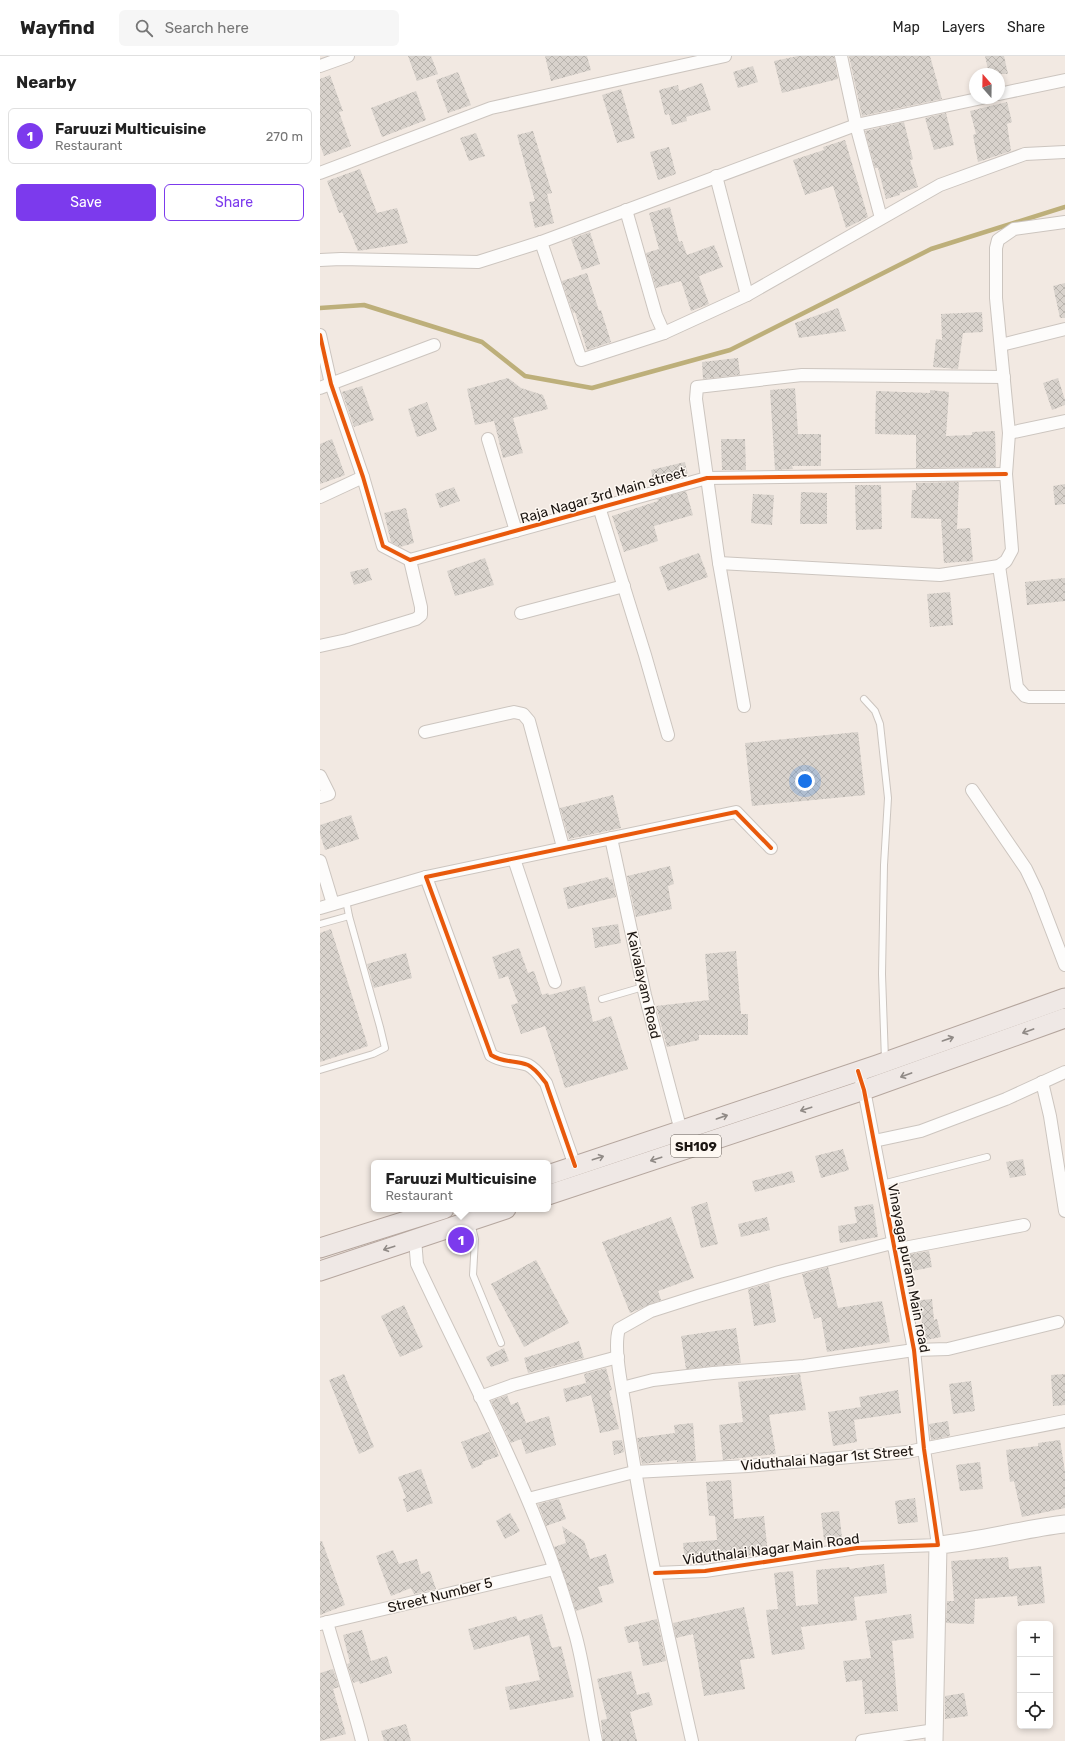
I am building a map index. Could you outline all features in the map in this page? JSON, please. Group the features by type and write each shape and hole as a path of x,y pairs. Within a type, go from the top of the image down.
{"main road":[{"name":"SH109","path":"551,1174 885,1062 1065,998"},
{"name":"SH109","path":"551,1194 864,1090 1065,1018"},
{"path":"320,1248 437,1212"},
{"path":"440,1212 440,1231"},
{"path":"320,1270 497,1212"}],"street":[{"path":"320,66 348,56"},
{"path":"320,173 491,108 725,56"},
{"path":"841,56 856,125 881,218"},
{"path":"1005,93 1065,80"},
{"path":"320,260 341,259 478,262 541,242 856,125 969,101"},
{"path":"541,242 581,360 664,333 747,295 940,185 1025,154 1065,152"},
{"path":"716,176 747,295"},
{"path":"626,210 656,315 664,333"},
{"path":"719,563 940,575 999,566 1006,561 1012,550 1006,474 1009,433 996,298 996,248 998,240 1014,230 1065,222"},
{"path":"1001,345 1065,329"},
{"path":"320,335 325,386 363,477 384,546 410,560 421,607 421,615 416,619 320,646"},
{"path":"325,386 434,345"},
{"path":"744,706 719,563 696,399 697,387 802,375 1004,378"},
{"path":"1009,433 1065,421"},
{"path":"488,439 516,531"},
{"name":"Raja Nagar 3rd Main street","path":"410,560 707,478 1006,474"},
{"path":"320,497 363,477"},
{"path":"598,507 624,586 668,735"},
{"path":"999,566 1017,687 1024,696 1065,697"},
{"path":"521,613 624,586"},
{"path":"425,732 514,712 523,714 529,721 563,848"},
{"path":"320,776 324,795"},
{"path":"972,790 1026,869 1037,892 1065,965"},
{"path":"320,908 426,878 736,812 771,848"},
{"name":"Kaivalayam Road","path":"611,838 643,986 681,1131"},
{"path":"514,859 555,982"},
{"path":"320,861 333,904"},
{"path":"426,878 491,1055 498,1060 528,1065 538,1073 546,1083 575,1166"},
{"name":"Vinayaga puram Main road","path":"858,1071 864,1090 914,1350 924,1449 938,1545"},
{"path":"874,1141 921,1131 1006,1099 1065,1072"},
{"path":"1042,1082 1050,1116 1065,1211"},
{"path":"692,1741 634,1472 618,1357 616,1337 619,1329 651,1311 779,1272 893,1246 899,1249 1024,1225"},
{"path":"415,1239 417,1264 528,1499 554,1568 576,1638 596,1741"},
{"path":"622,1388 653,1380 712,1373 804,1366 914,1350 948,1349 1058,1322"},
{"path":"480,1397 513,1385 618,1357"},
{"name":"Viduthalai Nagar 1st Street","path":"528,1499 634,1472 748,1466 907,1452 1065,1421"},
{"path":"862,1741 935,1735 938,1545 1065,1524"},
{"name":"Viduthalai Nagar Main Road","path":"655,1573 705,1571 857,1548 938,1545"},
{"name":"Street Number 5","path":"323,1623 554,1568"},
{"path":"323,1623 351,1698 362,1741"}],"lane":[{"path":"864,699 875,711 880,724 888,798 884,865 882,974 885,1062"},
{"path":"320,1070 373,1054 385,1048 346,900"},
{"path":"320,924 349,916"},
{"path":"602,999 643,986"},
{"path":"882,1184 987,1157"},
{"path":"471,1221 475,1239 473,1275 501,1343"}],"building":[{"path":"408,56 431,56 438,74 417,81"},
{"path":"545,56 587,56 591,70 551,81"},
{"path":"798,56 834,56 838,79 782,93 774,61"},
{"path":"849,56 930,56 942,99 862,116"},
{"path":"985,56 1004,56 1008,74 1005,74 1005,68 988,68"},
{"path":"753,66 758,82 738,88 733,72"},
{"path":"458,72 471,105 448,113 436,80"},
{"path":"330,75 343,111 339,112 351,146 324,156 320,145 320,79"},
{"path":"702,83 711,110 686,117 687,121 672,125 669,114 665,115 659,90 678,85 679,91"},
{"path":"621,89 635,138 617,143 602,95"},
{"path":"416,91 426,120 382,137 371,108"},
{"path":"1007,102 1012,122 1007,124 1011,151 978,162 973,135 976,134 970,111 999,104 1005,104"},
{"path":"946,113 954,145 934,150 925,118"},
{"path":"904,122 913,159 910,160 918,187 886,199 878,168 875,168 865,131"},
{"path":"533,131 552,193 547,194 554,223 535,228 529,202 535,201 517,135"},
{"path":"476,133 485,156 469,161 460,138"},
{"path":"845,140 868,217 846,228 833,186 805,195 793,160 824,150 823,147"},
{"path":"669,147 676,174 658,180 650,152"},
{"path":"360,169 377,213 397,208 408,243 358,251 342,212 339,213 327,181"},
{"path":"670,207 679,242 682,241 687,255 714,245 723,267 699,276 709,304 691,311 681,281 656,288 646,253 659,249 649,213"},
{"path":"590,232 600,264 582,270 571,239"},
{"path":"587,273 611,342 587,350 575,312 573,313 562,281"},
{"path":"1065,283 1065,318 1060,318 1053,286"},
{"path":"838,308 846,331 799,338 795,323"},
{"path":"982,312 983,332 963,333 958,369 933,367 936,339 942,340 941,314"},
{"path":"738,358 740,375 703,379 702,362"},
{"path":"508,378 521,388 543,395 548,409 513,418 523,453 503,458 494,421 475,425 467,389"},
{"path":"1058,378 1065,400 1065,405 1052,410 1043,383"},
{"path":"362,386 374,420 354,427 342,392"},
{"path":"795,388 798,434 821,434 821,466 792,466 793,469 775,470 770,390"},
{"path":"930,390 949,392 946,436 972,435 972,432 995,431 996,467 916,468 916,435 875,434 876,391 930,393"},
{"path":"427,402 437,430 417,437 408,409"},
{"path":"332,439 345,475 320,484 320,444"},
{"path":"721,439 745,439 746,470 722,470"},
{"path":"685,462 688,476 654,485 651,470"},
{"path":"959,482 957,529 970,528 973,561 944,563 941,519 911,518 912,490 916,490 916,483"},
{"path":"1065,484 1065,504 1055,505 1053,486"},
{"path":"855,485 881,485 882,529 856,530"},
{"path":"454,487 460,501 440,508 435,494"},
{"path":"686,491 693,515 654,526 658,541 624,552 612,516 658,501 657,499"},
{"path":"801,492 827,493 827,524 800,524"},
{"path":"753,494 774,495 772,525 751,523"},
{"path":"406,508 414,543 400,547 391,542 384,513"},
{"path":"699,553 708,577 668,591 659,567"},
{"path":"485,558 494,585 455,596 447,571"},
{"path":"368,568 372,580 354,585 350,572"},
{"path":"1065,578 1065,601 1027,605 1025,582"},
{"path":"950,592 953,625 930,627 927,594"},
{"path":"858,732 865,795 752,806 745,743"},
{"path":"613,795 621,828 569,839 560,808"},
{"path":"351,815 359,839 325,850 320,834 320,825"},
{"path":"670,866 674,884 668,886 672,909 636,917 627,876"},
{"path":"608,877 609,880 612,879 616,897 568,909 563,888"},
{"path":"618,924 621,943 595,948 592,928"},
{"path":"331,929 368,1046 320,1062 320,933"},
{"path":"519,948 528,973 534,971 542,995 548,993 549,995 585,986 593,1022 611,1016 628,1069 565,1088 545,1026 521,1034 511,1005 518,1003 508,976 499,979 492,957"},
{"path":"736,951 741,1014 748,1014 748,1035 699,1035 699,1040 667,1047 656,1006 709,1000 705,954"},
{"path":"406,953 412,978 374,988 367,964"},
{"path":"843,1149 849,1170 821,1178 815,1156"},
{"path":"1023,1159 1026,1175 1010,1178 1006,1162"},
{"path":"792,1171 795,1182 755,1192 752,1181"},
{"path":"707,1202 718,1244 701,1248 691,1207"},
{"path":"873,1204 878,1237 840,1243 838,1226 857,1223 854,1207"},
{"path":"671,1217 694,1278 658,1291 661,1300 630,1313 602,1242"},
{"path":"767,1217 770,1230 741,1237 738,1224"},
{"path":"929,1251 932,1267 908,1272 905,1255"},
{"path":"536,1260 569,1323 524,1347 491,1284"},
{"path":"828,1267 838,1308 882,1301 890,1342 827,1352 821,1317 814,1319 802,1274"},
{"path":"769,1283 776,1322 754,1326 748,1289"},
{"path":"932,1299 934,1320 937,1319 941,1337 926,1340 921,1318 916,1318 912,1301"},
{"path":"404,1305 423,1347 400,1357 381,1316"},
{"path":"736,1328 741,1363 686,1369 681,1336"},
{"path":"579,1341 584,1358 528,1373 524,1358"},
{"path":"504,1348 509,1361 491,1367 486,1357"},
{"path":"606,1368 612,1390 609,1391 619,1429 600,1433 591,1395 566,1402 563,1389 586,1383 584,1374"},
{"path":"344,1374 374,1447 359,1454 329,1380"},
{"path":"800,1374 806,1410 769,1415 776,1454 723,1460 719,1425 743,1422 738,1382"},
{"path":"1065,1374 1065,1405 1053,1406 1051,1375"},
{"path":"971,1381 975,1411 953,1414 949,1384"},
{"path":"898,1390 901,1413 854,1420 857,1442 833,1446 828,1412 861,1407 859,1397"},
{"path":"507,1395 511,1405 518,1402 526,1423 549,1416 556,1445 526,1454 521,1439 511,1443 491,1401"},
{"path":"948,1421 950,1436 931,1440 929,1424"},
{"path":"693,1423 696,1461 677,1462 677,1460 642,1464 637,1438 675,1433 674,1425"},
{"path":"489,1432 499,1456 482,1462 483,1464 472,1469 461,1442"},
{"path":"622,1440 624,1452 614,1455 612,1441"},
{"path":"1060,1440 1065,1472 1065,1508 1022,1517 1014,1481 1010,1482 1006,1450 1038,1446 1038,1443"},
{"path":"980,1462 983,1489 960,1491 956,1465"},
{"path":"421,1469 433,1503 407,1512 403,1499 406,1498 398,1477"},
{"path":"731,1480 734,1519 764,1516 768,1554 685,1561 683,1543 717,1540 715,1516 709,1516 706,1482"},
{"path":"915,1498 918,1522 898,1524 895,1501"},
{"path":"559,1499 566,1519 546,1526 538,1504"},
{"path":"839,1511 842,1538 824,1540 821,1513"},
{"path":"510,1513 520,1531 505,1539 496,1521"},
{"path":"562,1526 584,1541 590,1559 606,1554 614,1583 598,1587 603,1602 576,1611 554,1547 566,1543"},
{"path":"320,1541 322,1541 345,1605 320,1615"},
{"path":"393,1550 399,1564 417,1559 421,1574 430,1571 436,1589 414,1594 411,1588 391,1596 376,1556"},
{"path":"1008,1557 1009,1569 1041,1566 1045,1603 1018,1606 1017,1596 975,1599 974,1624 946,1623 947,1601 954,1601 951,1561"},
{"path":"884,1564 887,1593 854,1597 857,1620 801,1627 805,1649 772,1655 766,1610 778,1609 774,1573 793,1571 796,1606 818,1604 816,1570 849,1567 850,1569"},
{"path":"744,1607 755,1658 740,1660 745,1689 704,1696 693,1634 676,1638 673,1623"},
{"path":"542,1614 552,1648 561,1646 574,1697 510,1710 505,1687 540,1680 529,1635 474,1650 468,1629 516,1616 518,1621"},
{"path":"911,1614 914,1638 892,1641 898,1711 865,1714 862,1680 846,1682 843,1661 871,1658 865,1621"},
{"path":"657,1619 666,1661 643,1666 638,1641 628,1643 624,1627"},
{"path":"362,1630 371,1661 387,1656 392,1673 360,1684 359,1681 353,1683 347,1664 350,1663 343,1635"},
{"path":"333,1669 339,1687 333,1689 346,1734 320,1741 320,1673"},
{"path":"631,1671 637,1695 649,1692 653,1705 630,1712 637,1741 603,1741 601,1720 607,1719 597,1679"},
{"path":"964,1693 968,1716 945,1719 945,1696"},
{"path":"406,1724 411,1741 384,1741 381,1731"}],"waterway":[{"path":"320,308 364,305 482,342 525,376 592,388 730,350 931,249 1065,207"}],"cycle path":[{"path":"320,335 331,384 363,477 383,546 410,560 707,478 1006,474"},
{"path":"575,1166 546,1083 536,1071 528,1065 496,1058 491,1055 426,877 736,812 771,848"},
{"path":"655,1573 705,1571 857,1548 938,1545 924,1449 914,1350 864,1090 858,1071"}],"place":[{"name":"Faruuzi Multicuisine","path":"461,1240"}]}
